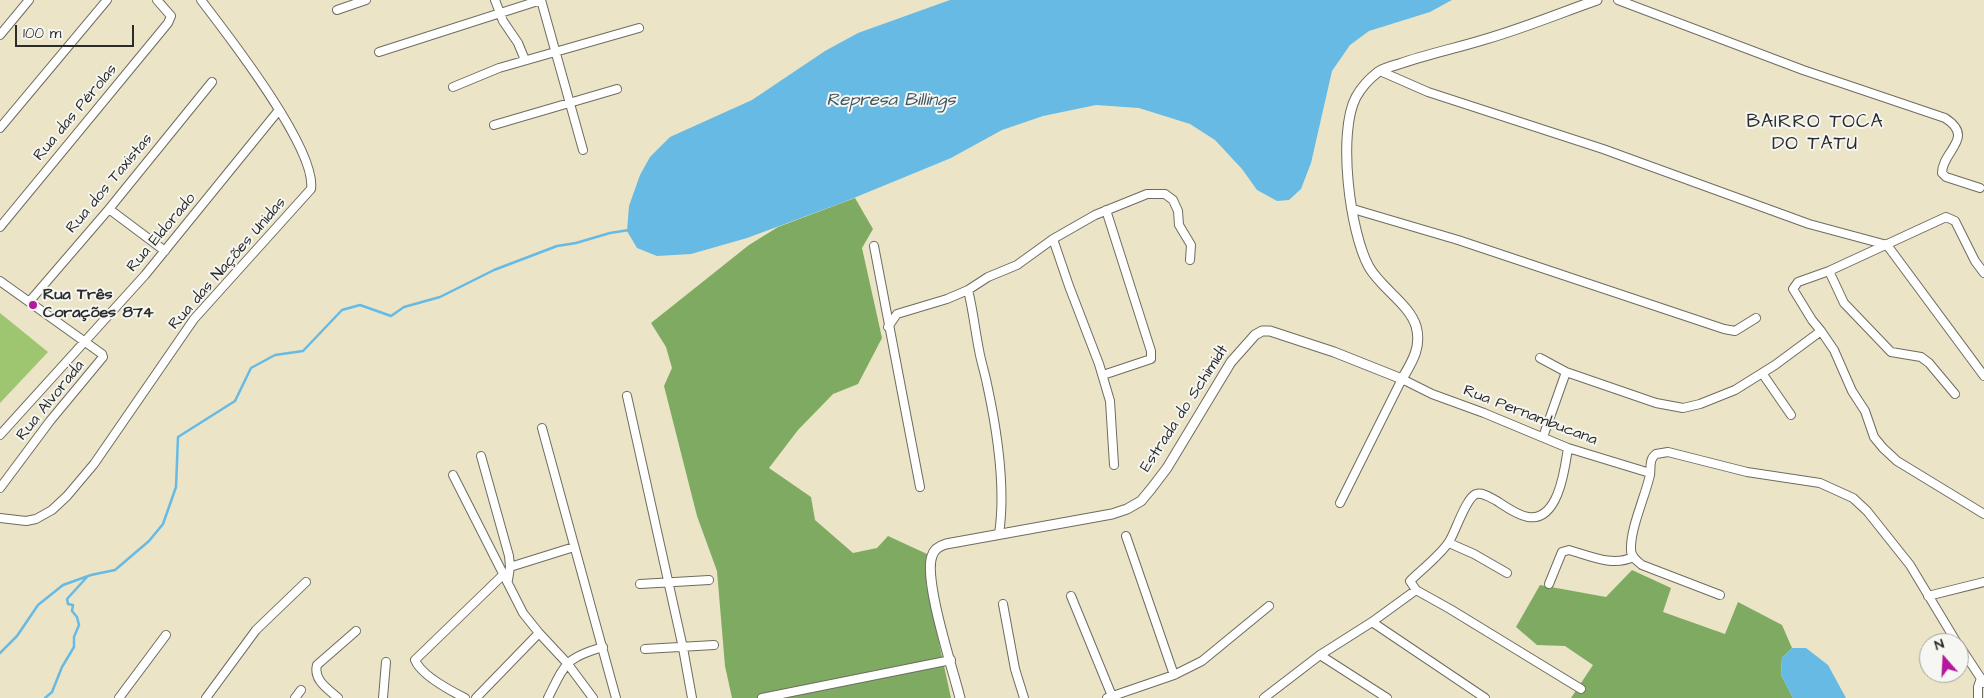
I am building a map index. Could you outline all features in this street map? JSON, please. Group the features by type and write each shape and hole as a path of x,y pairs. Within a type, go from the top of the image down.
{"street":[{"path":"0,35 29,0"},
{"path":"0,128 107,0"},
{"name":"Rua das Pérolas","path":"0,227 168,23 170,16 157,0"},
{"name":"Rua das Nações Unidas","path":"0,518 26,521 36,519 52,510 67,496 94,464 194,319 311,189 310,170 305,157 279,110 240,52 201,0"},
{"path":"337,10 366,0"},
{"path":"495,0 503,21 518,43 525,60"},
{"path":"380,52 541,0 583,150"},
{"path":"1340,503 1417,352 1418,339 1415,324 1409,314 1379,282 1369,268 1359,242 1346,169 1350,115 1358,94 1368,80 1380,71 1410,60 1486,39 1597,0"},
{"path":"1618,0 1803,70 1945,118 1954,123 1958,136 1954,148 1942,168 1942,173 1946,177 1980,188"},
{"path":"453,87 499,68 639,28"},
{"path":"1380,71 1428,92 1603,148 1809,224 1887,246 1984,376"},
{"name":"Rua dos Taxistas","path":"29,302 109,209 212,82"},
{"path":"494,125 617,89"},
{"name":"Rua Eldorado","path":"0,435 85,343 165,251 279,110"},
{"path":"888,327 897,314 968,290 988,277 1017,265 1053,239 1106,210 1147,194 1165,194 1173,200 1178,211 1179,225 1191,245 1190,260"},
{"path":"109,209 165,251"},
{"path":"1353,209 1458,240 1724,329 1735,331 1756,318"},
{"path":"1102,375 1151,359 1151,351 1106,210"},
{"path":"1984,273 1954,221 1951,218 1946,218 1887,246 1798,282 1794,289 1812,320 1834,350 1852,391 1865,411 1874,437 1883,448 1904,465 1984,514"},
{"path":"1053,239 1110,401 1114,465"},
{"path":"874,246 920,487"},
{"path":"1829,271 1844,303 1891,352 1921,357 1929,363 1955,394"},
{"path":"0,281 85,343"},
{"path":"968,290 975,318 979,352 987,385 1000,461 1001,520 999,534"},
{"name":"Estrada do Schimidt","path":"960,698 931,588 932,554 939,546 1112,514 1127,509 1141,501 1166,468 1232,362 1259,332 1270,331 1334,352 1402,379"},
{"path":"1540,358 1566,372 1656,403 1683,408 1700,404 1734,390 1762,373 1821,331"},
{"name":"Rua Alvorada","path":"0,488 50,421 102,361 102,354 85,343"},
{"path":"1542,437 1566,372"},
{"path":"1762,373 1791,415"},
{"name":"Rua Pernambucana","path":"1402,379 1432,394 1568,448 1650,473"},
{"path":"626,396 683,648 692,698"},
{"path":"542,428 616,698"},
{"path":"1568,448 1562,483 1550,507 1538,516 1528,517 1488,496 1482,494 1475,495 1469,501 1449,543 1410,581 1416,590 1581,689"},
{"path":"1720,595 1642,565 1633,557 1631,551 1636,526 1653,456 1656,454 1668,452 1747,472 1820,483 1853,498 1867,511 1910,565 1951,633"},
{"path":"465,698 419,667 416,660 506,577 510,566 481,456"},
{"path":"453,475 524,613 539,633 567,663 593,698"},
{"path":"1126,536 1174,675"},
{"path":"1449,543 1474,554 1507,573"},
{"path":"510,566 574,546"},
{"path":"1549,584 1562,552 1569,550 1614,562 1624,562 1633,557"},
{"path":"640,584 709,580"},
{"path":"206,698 256,630 306,582"},
{"path":"1928,596 1984,582"},
{"path":"1264,698 1274,695 1279,685 1416,590"},
{"path":"1071,596 1114,696 1174,675 1202,662 1269,606"},
{"path":"1004,604 1015,669 1024,698"},
{"path":"1372,622 1485,698"},
{"path":"338,698 317,678 315,672 316,665 356,631"},
{"path":"476,698 539,633"},
{"path":"120,698 166,635"},
{"path":"645,649 714,645"},
{"path":"548,698 567,663 578,655 603,647"},
{"path":"1320,655 1387,698"},
{"path":"762,698 951,660"},
{"path":"1969,660 1983,681 1978,687 1978,698"},
{"path":"383,698 386,662"},
{"path":"295,698 301,690"}],"green space":[{"path":"855,198 873,229 862,248 882,338 858,384 833,394 798,430 769,468 811,497 815,520 853,553 877,548 888,536 927,554 926,583 951,698 732,698 725,666 717,571 697,516 664,386 672,368 666,347 651,323 749,245 778,227"},
{"path":"0,313 48,352 0,403"},
{"path":"1632,570 1671,588 1663,612 1725,634 1738,602 1782,625 1792,648 1782,658 1781,675 1793,698 1571,698 1593,665 1565,646 1537,645 1516,627 1540,585 1606,597"}],"water":[{"name":"Represa Billings","path":"950,0 1452,0 1430,12 1369,31 1350,45 1332,71 1311,163 1301,189 1289,200 1277,201 1257,190 1242,169 1215,140 1190,124 1139,108 1096,105 1043,116 1002,130 951,158 844,202 747,238 691,254 657,256 637,248 627,231 629,206 640,175 650,157 670,137 752,100 825,51 858,33"},
{"path":"1792,648 1806,648 1828,665 1846,698 1793,698 1781,675 1782,658"}],"waterway":[{"path":"0,653 17,636 38,605 63,585 91,575 115,570 149,541 163,524 176,487 178,437 235,401 251,368 275,355 303,351 342,310 360,305 391,316 404,307 440,297 494,270 557,246 629,230"},
{"path":"45,698 52,692 62,667 74,647 74,637 79,625 77,617 72,611 73,605 68,604 67,599 87,577"}],"place":[{"name":"Rua Três Corações 874","path":"33,305"}],"district":[{"name":"BAIRRO TOCA DO TATU","path":"1815,134"}]}
